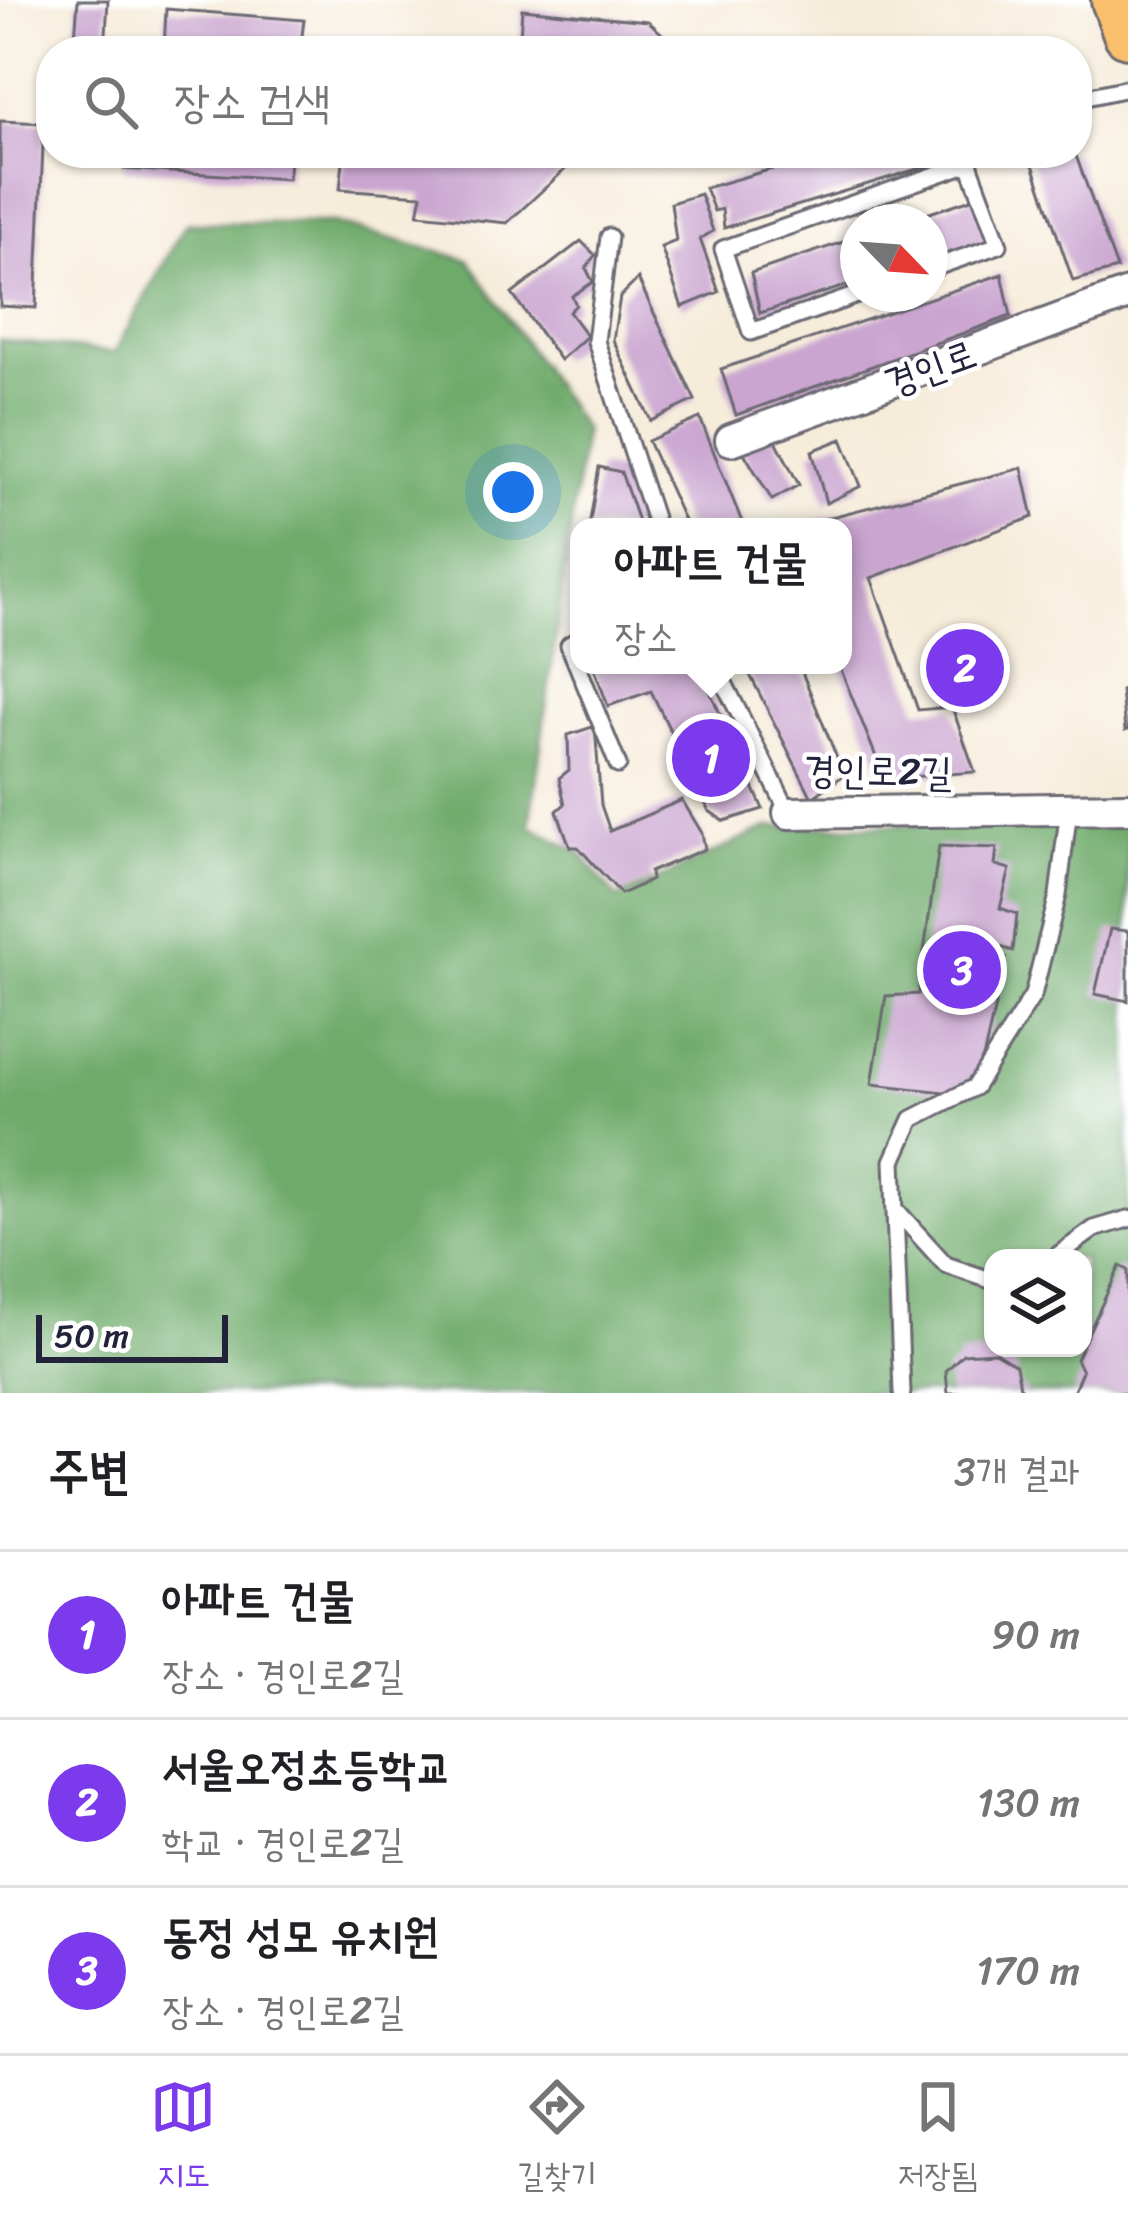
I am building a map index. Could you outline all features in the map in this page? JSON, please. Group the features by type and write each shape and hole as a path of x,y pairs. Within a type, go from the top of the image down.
{"main road":[{"path":"1116,0 1128,33"}],"street":[{"name":"경인로","path":"731,440 1128,294"},
{"name":"경인로2길","path":"789,813 1128,808"}],"lane":[{"path":"1092,96 1128,88"},
{"path":"844,204 941,168"},
{"path":"948,263 999,245 972,168"},
{"path":"840,205 722,249 751,332 840,301"},
{"path":"609,237 596,341 654,518"},
{"path":"581,674 618,765"},
{"name":"경인로2길","path":"720,674 789,813"},
{"path":"902,1393 893,1161 912,1119 975,1087 1033,995 1058,895 1069,809"},
{"path":"897,1211 946,1265 984,1277"},
{"path":"1066,1249 1094,1229 1128,1219"}],"green space":[{"path":"186,223 334,223 469,260 584,430 530,825 580,853 617,899 768,827 1128,821 1128,1393 0,1393 0,340 114,353"}],"building":[{"path":"78,0 108,0 106,36 75,36"},
{"path":"166,9 304,20 302,36 165,36"},
{"path":"522,9 648,21 664,36 520,36"},
{"path":"0,121 36,123 36,168 42,168 36,308 0,306"},
{"path":"124,168 289,168 288,179"},
{"path":"342,168 567,168 507,223 418,214 422,195 340,189"},
{"path":"776,168 920,168 724,228 722,209 714,211 705,188"},
{"path":"1034,168 1080,168 1117,269 1073,281"},
{"path":"700,194 713,231 700,239 719,292 682,307 661,247 676,241 671,203"},
{"path":"974,198 989,240 948,253 948,207"},
{"path":"581,241 595,255 586,268 593,282 572,296 576,305 569,312 587,336 560,360 512,294"},
{"path":"840,243 840,288 760,313 751,273"},
{"path":"1002,274 1011,316 736,415 721,369 890,312 948,312 948,292"},
{"path":"638,279 695,400 651,421 613,340 620,297"},
{"path":"700,418 740,518 683,518 648,441"},
{"path":"773,435 799,485 772,500 741,448"},
{"path":"842,439 861,486 826,503 812,451"},
{"path":"599,467 621,472 637,518 590,518"},
{"path":"1022,468 1033,517 871,578 918,710 952,707 975,772 885,779 843,674 852,674 852,518 827,518"},
{"path":"596,674 702,674 763,809 724,821 709,811 651,691 608,706"},
{"path":"750,674 803,674 844,775 812,798"},
{"path":"1128,688 1128,730 1125,731 1121,691"},
{"path":"595,726 601,805 610,831 682,800 702,833 705,849 650,872 651,880 621,894 578,847 570,847 557,811 565,804 559,778 569,770 568,735"},
{"path":"939,846 997,848 995,865 1010,869 1000,908 1017,914 1013,951 997,946 999,961 1006,959 981,1067 947,1102 945,1092 872,1084 886,996 918,994"},
{"path":"1110,929 1128,931 1128,1001 1095,994"},
{"path":"1120,1266 1128,1270 1128,1393 1073,1393 1082,1371 1077,1357 1092,1357 1092,1325"},
{"path":"963,1354 1003,1357 1016,1365 1020,1387 1029,1393 948,1393 946,1371"}],"place":[{"name":"서울오정초등학교","path":"965,668"},
{"name":"아파트 건물","path":"711,758"},
{"name":"동정 성모 유치원","path":"962,970"}]}
